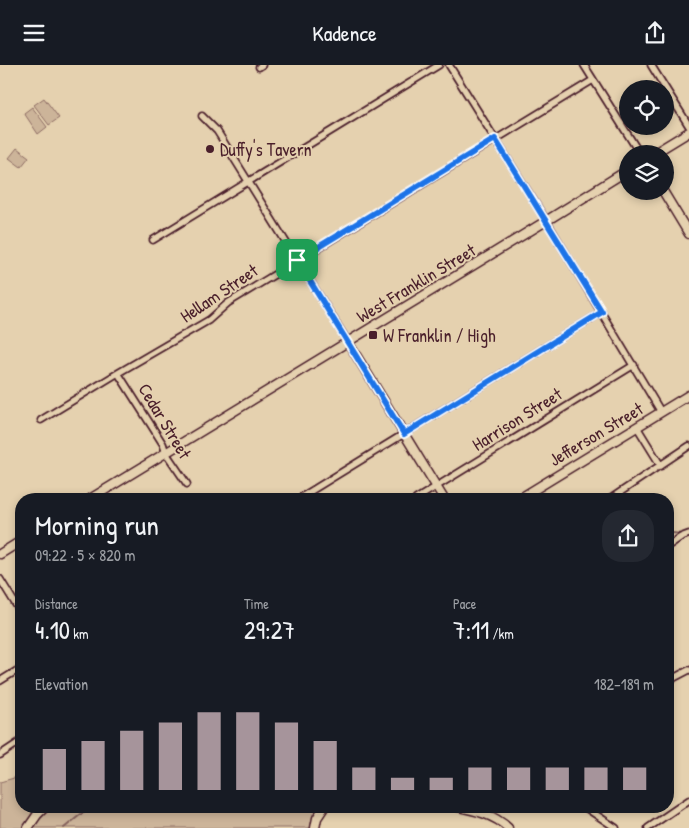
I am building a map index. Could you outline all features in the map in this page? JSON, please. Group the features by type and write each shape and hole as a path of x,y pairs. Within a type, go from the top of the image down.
{"street":[{"path":"153,240 438,65"},
{"path":"449,65 602,312 661,412"},
{"path":"584,65 634,145"},
{"path":"652,65 689,126"},
{"name":"Hellam Street","path":"41,420 209,320 228,303 593,80"},
{"path":"202,116 217,131 440,493"},
{"path":"668,145 689,132"},
{"name":"West Franklin Street","path":"100,493 619,176"},
{"path":"668,200 689,234"},
{"path":"308,493 602,312"},
{"name":"Harrison Street","path":"425,493 634,365"},
{"name":"Cedar Street","path":"118,373 187,485"},
{"name":"Jefferson Street","path":"529,493 689,395"},
{"path":"637,427 661,465"},
{"path":"619,493 689,447"},
{"path":"674,542 689,534"},
{"path":"0,554 15,545"},
{"path":"0,579 15,603"},
{"path":"674,678 689,670"},
{"path":"0,681 15,672"},
{"path":"0,755 15,745"},
{"path":"674,810 689,800"},
{"path":"28,828 39,813"},
{"path":"315,828 320,813"},
{"path":"481,813 494,817 508,828"},
{"path":"594,813 616,828"},
{"path":"648,828 670,813"}],"shaded area":[{"path":"44,98 59,118 49,125 34,105"},
{"path":"32,107 47,127 38,134 24,113"},
{"path":"17,148 29,157 21,167 9,158"},
{"path":"15,778 15,813 314,813 312,828 0,828 0,782"}],"waterway":[{"path":"674,533 682,534"},
{"path":"64,828 82,813"}],"place":[{"name":"Duffy's Tavern","path":"210,149"},
{"name":"W Franklin / High","path":"373,335"}],"route":[{"path":"495,139 602,312 404,434 297,260 495,139"}]}
